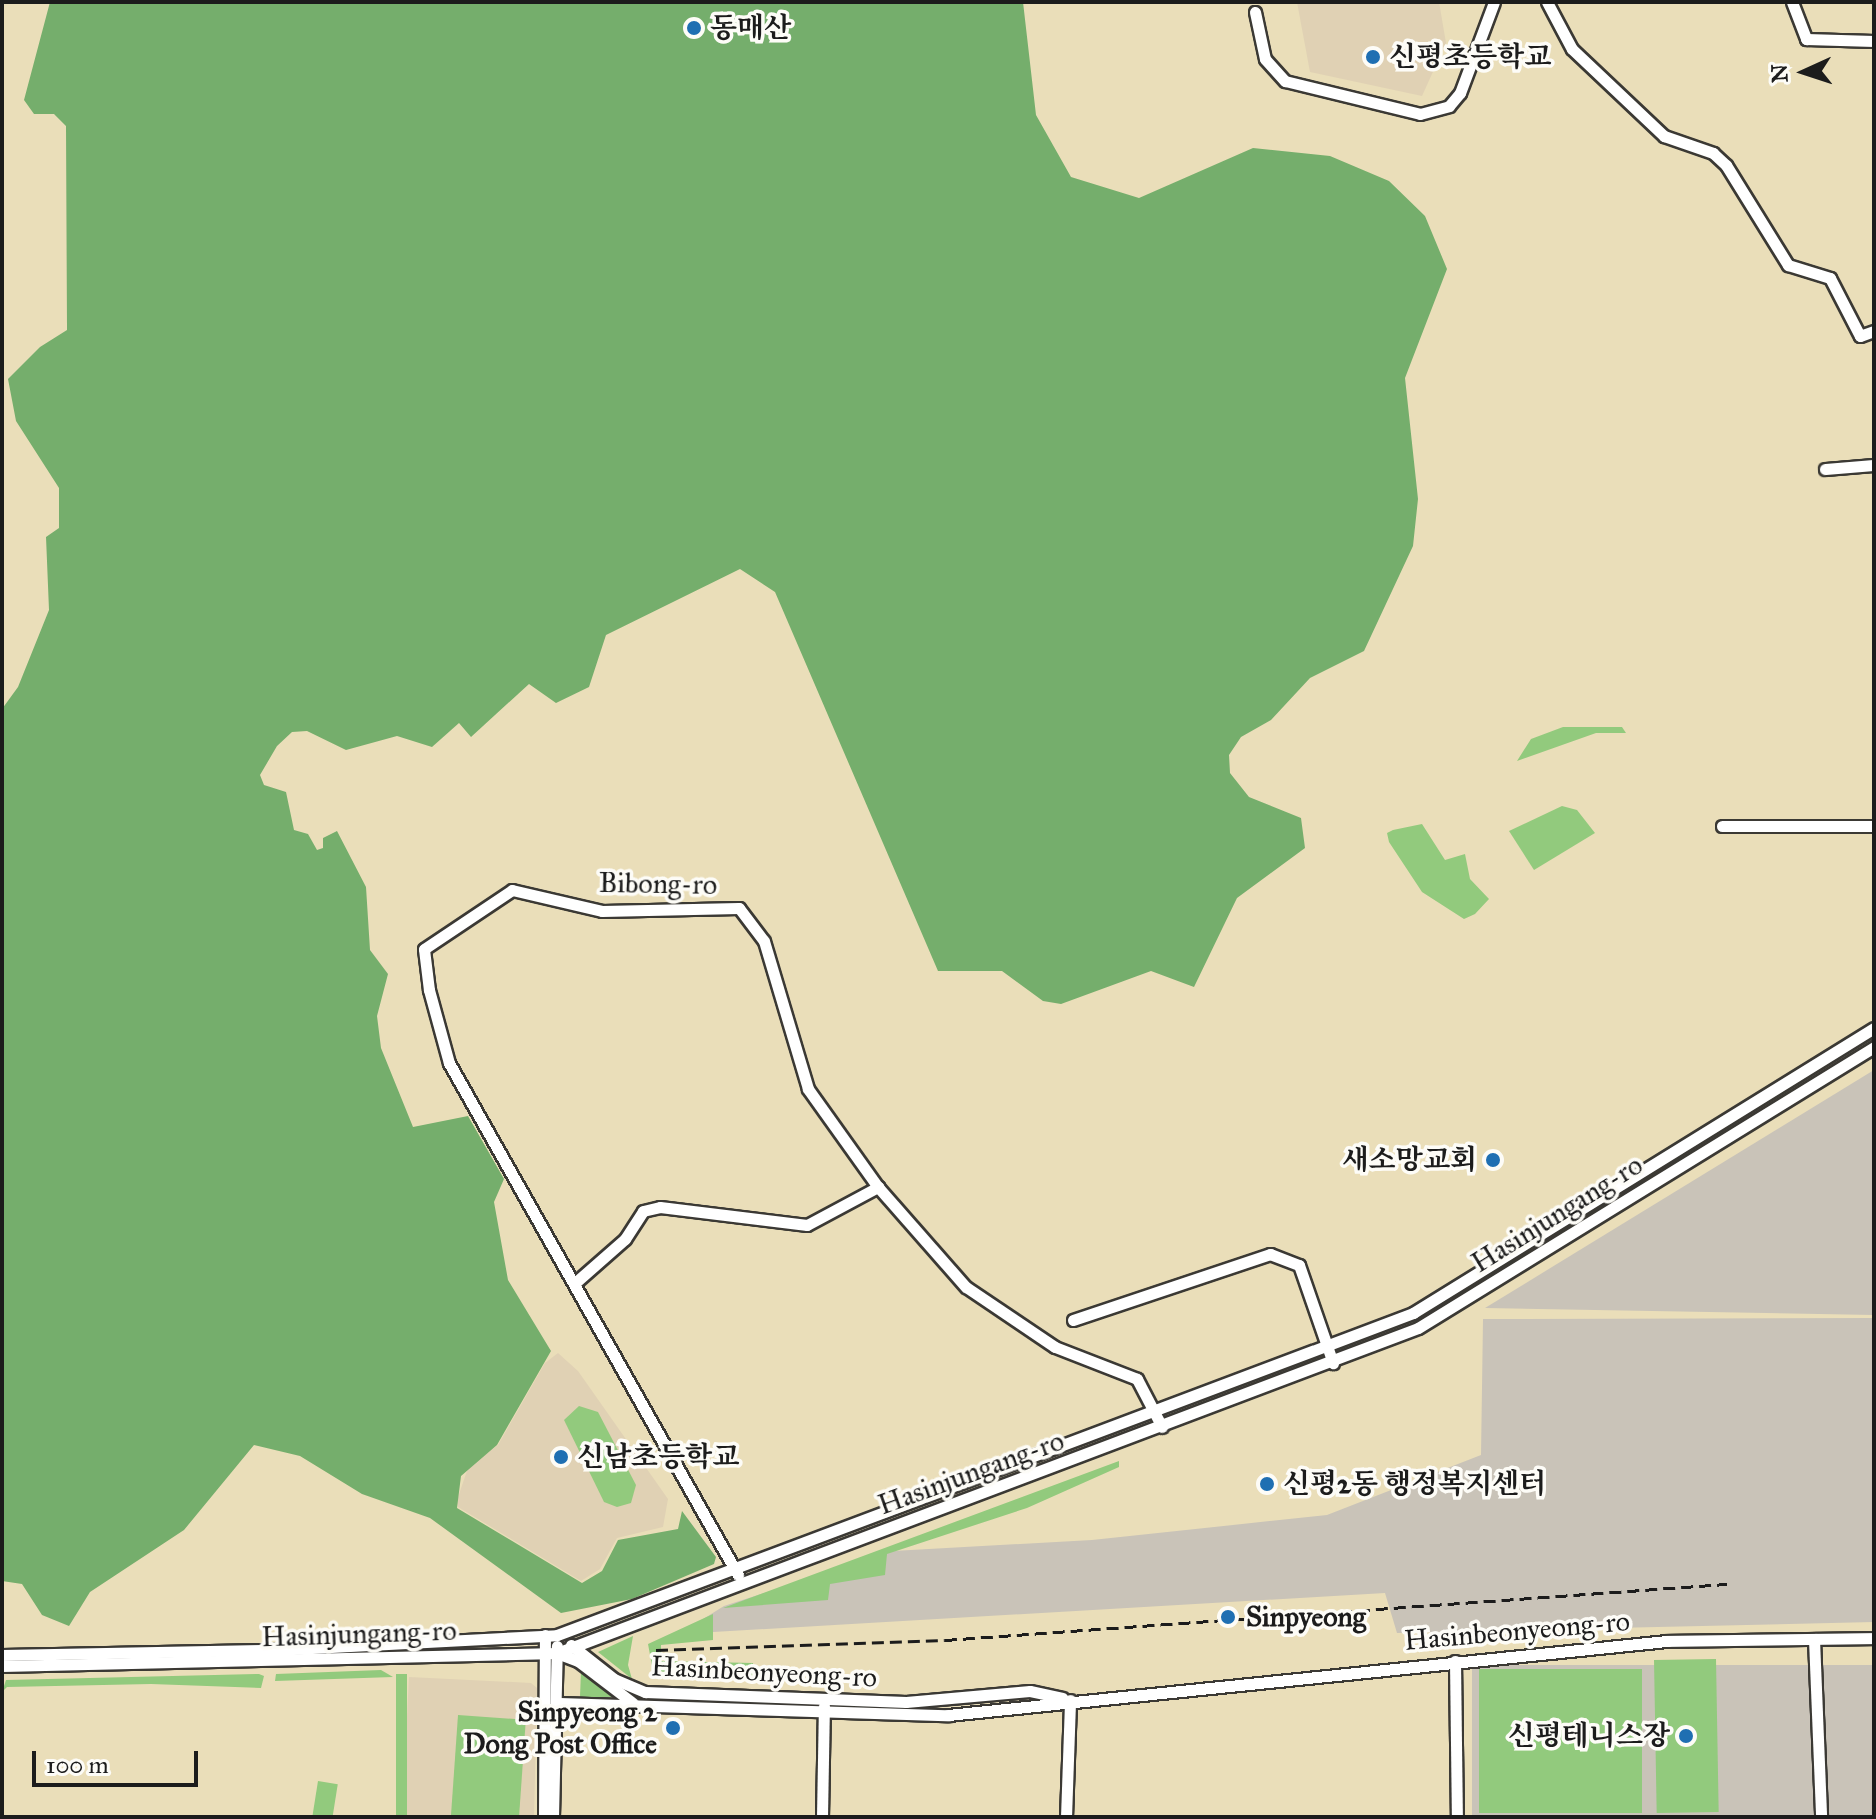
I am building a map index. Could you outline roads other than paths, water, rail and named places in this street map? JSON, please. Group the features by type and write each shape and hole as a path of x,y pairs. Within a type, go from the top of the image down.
{"street":[{"path":"1255,12 1265,59 1285,81 1420,114 1436,112 1460,93 1494,2"},
{"path":"1547,2 1572,49 1664,136 1713,153 1726,165 1788,265 1830,278 1860,336 1874,331"},
{"path":"1792,2 1806,39 1874,41"},
{"path":"1825,469 1874,465"},
{"path":"1722,826 1874,826"},
{"name":"Bibong-ro","path":"742,1583 576,1282 449,1063 429,990 424,949 512,890 602,911 739,908 764,941 808,1089 878,1187 966,1287 1055,1347 1137,1379 1162,1427"},
{"name":"Hasinjungang-ro","path":"2,1666 411,1650 451,1642 551,1635 736,1570 1413,1313 1874,1028"},
{"name":"Hasinjungang-ro","path":"411,1650 451,1655 551,1653 575,1647 1333,1363 1418,1328 1874,1047"},
{"path":"576,1282 625,1239 643,1211 660,1207 807,1225 878,1187"},
{"path":"1073,1320 1270,1254 1299,1265 1333,1363"},
{"path":"1413,1313 1418,1328"},
{"path":"544,1817 551,1635"},
{"name":"Hasinbeonyeong-ro","path":"551,1635 575,1647 614,1679 645,1692 948,1715 1070,1700 1667,1641 1874,1638"},
{"path":"1814,1639 1821,1817"},
{"path":"451,1642 451,1655"},
{"path":"551,1653 557,1703 553,1817"},
{"path":"551,1653 578,1661 637,1704"},
{"name":"Hasinjungang-ro","path":"2,1655 265,1656"},
{"path":"1455,1661 1457,1817"},
{"path":"1066,1817 1070,1700"},
{"name":"Hasinbeonyeong-ro","path":"557,1703 824,1706"},
{"path":"822,1817 824,1706"}],"railway":[{"path":"656,1650 945,1640 1727,1584"}],"place":[{"name":"동매산","path":"694,28"},
{"name":"신평초등학교","path":"1373,57"},
{"name":"새소망교회","path":"1493,1160"},
{"name":"신남초등학교","path":"561,1457"},
{"name":"신평2동 행정복지센터","path":"1267,1484"},
{"name":"Sinpyeong","path":"1228,1617"},
{"name":"Sinpyeong 2 Dong Post Office","path":"673,1728"},
{"name":"신평테니스장","path":"1686,1736"}]}
